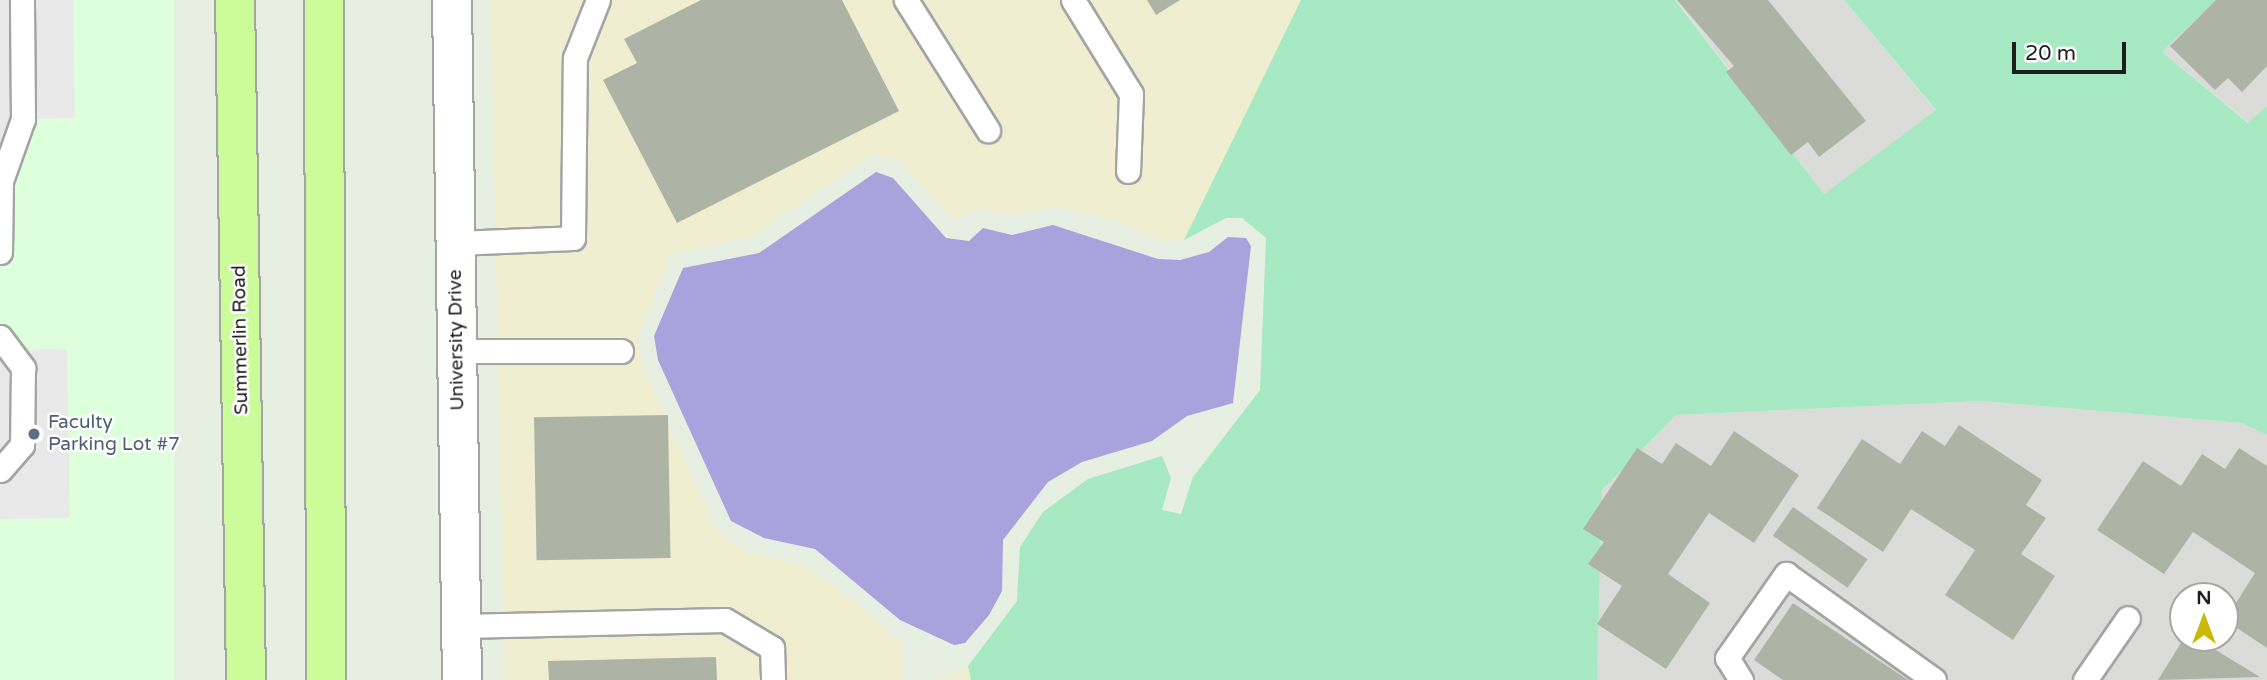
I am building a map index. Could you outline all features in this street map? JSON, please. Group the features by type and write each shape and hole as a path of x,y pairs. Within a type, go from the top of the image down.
{"main road":[{"name":"Summerlin Road","path":"235,0 246,680"},
{"path":"324,0 326,680"}],"street":[{"name":"University Drive","path":"452,0 461,680"}],"lane":[{"path":"0,252 1,181 23,119 22,0"},
{"path":"456,243 573,238 575,58 598,0"},
{"path":"906,0 989,130"},
{"path":"1073,0 1130,94 1128,171"},
{"path":"0,337 23,368 22,445 0,470"},
{"path":"457,351 621,351"},
{"path":"1741,680 1727,658 1786,574 1934,680"},
{"path":"2085,680 2128,618"},
{"path":"461,626 725,620 772,648 773,680"}],"shaded area":[{"path":"0,0 174,0 174,680 0,680"},
{"path":"0,0 73,0 75,118 23,119 0,252"},
{"path":"491,0 1301,0 1184,240 1162,241 1108,218 1056,207 1013,215 980,209 952,220 903,163 875,153 753,236 671,254 637,339 645,371 716,530 742,550 808,567 854,601 901,642 902,680 504,680"},
{"path":"1301,0 1675,0 1824,194 1936,110 1844,0 2216,0 2162,52 2248,123 2267,106 2267,435 2242,423 1982,401 1676,415 1602,490 1597,680 971,680 968,666 1017,601 1020,547 1043,512 1088,479 1162,456 1171,478 1162,510 1181,514 1193,477 1260,390 1266,238 1242,218 1226,218 1184,240"},
{"path":"1676,0 1844,0 1936,111 1824,194"},
{"path":"2216,0 2267,0 2267,106 2249,123 2162,52"},
{"path":"876,172 893,178 946,238 969,241 983,228 1012,235 1053,225 1158,259 1180,260 1209,252 1228,237 1246,238 1251,246 1233,403 1187,416 1152,441 1082,462 1048,482 1003,540 1002,591 989,615 965,643 954,645 900,620 815,549 764,538 731,521 658,360 654,336 683,268 759,253"},
{"name":"Faculty Parking Lot #7","path":"0,337 11,350 67,349 70,518 0,519"},
{"path":"1982,401 2242,423 2267,435 2267,680 1597,680 1602,490 1676,415"},
{"path":"968,666 971,680 931,680 962,671"}],"building":[{"path":"701,0 842,0 899,111 677,223 603,80 637,63 624,39"},
{"path":"1147,0 1180,0 1156,15"},
{"path":"1677,0 1768,0 1866,121 1819,157 1808,142 1791,155 1726,72 1734,66"},
{"path":"2216,0 2267,0 2267,66 2242,92 2228,78 2215,90 2170,46"},
{"path":"668,415 670,558 537,560 534,417"},
{"path":"1959,425 2042,480 2026,505 2046,518 2021,554 2055,576 2013,640 1945,595 1975,550 1911,509 1883,552 1817,508 1862,439 1900,464 1922,431 1945,446"},
{"path":"1734,431 1799,475 1754,543 1709,513 1668,574 1710,603 1666,669 1597,624 1622,586 1588,564 1604,542 1583,529 1637,448 1662,464 1676,443 1711,466"},
{"path":"2239,448 2267,466 2267,648 2239,629 2239,598 2255,573 2193,532 2164,574 2097,530 2143,461 2181,486 2202,454 2225,469"},
{"path":"1793,507 1868,559 1847,588 1773,536"},
{"path":"1793,603 1908,680 1783,680 1754,660"},
{"path":"2175,652 2219,652 2260,677 2158,680"},
{"path":"716,657 717,680 549,680 548,661"}],"place":[{"name":"Faculty Parking Lot #7","path":"34,434"}]}
